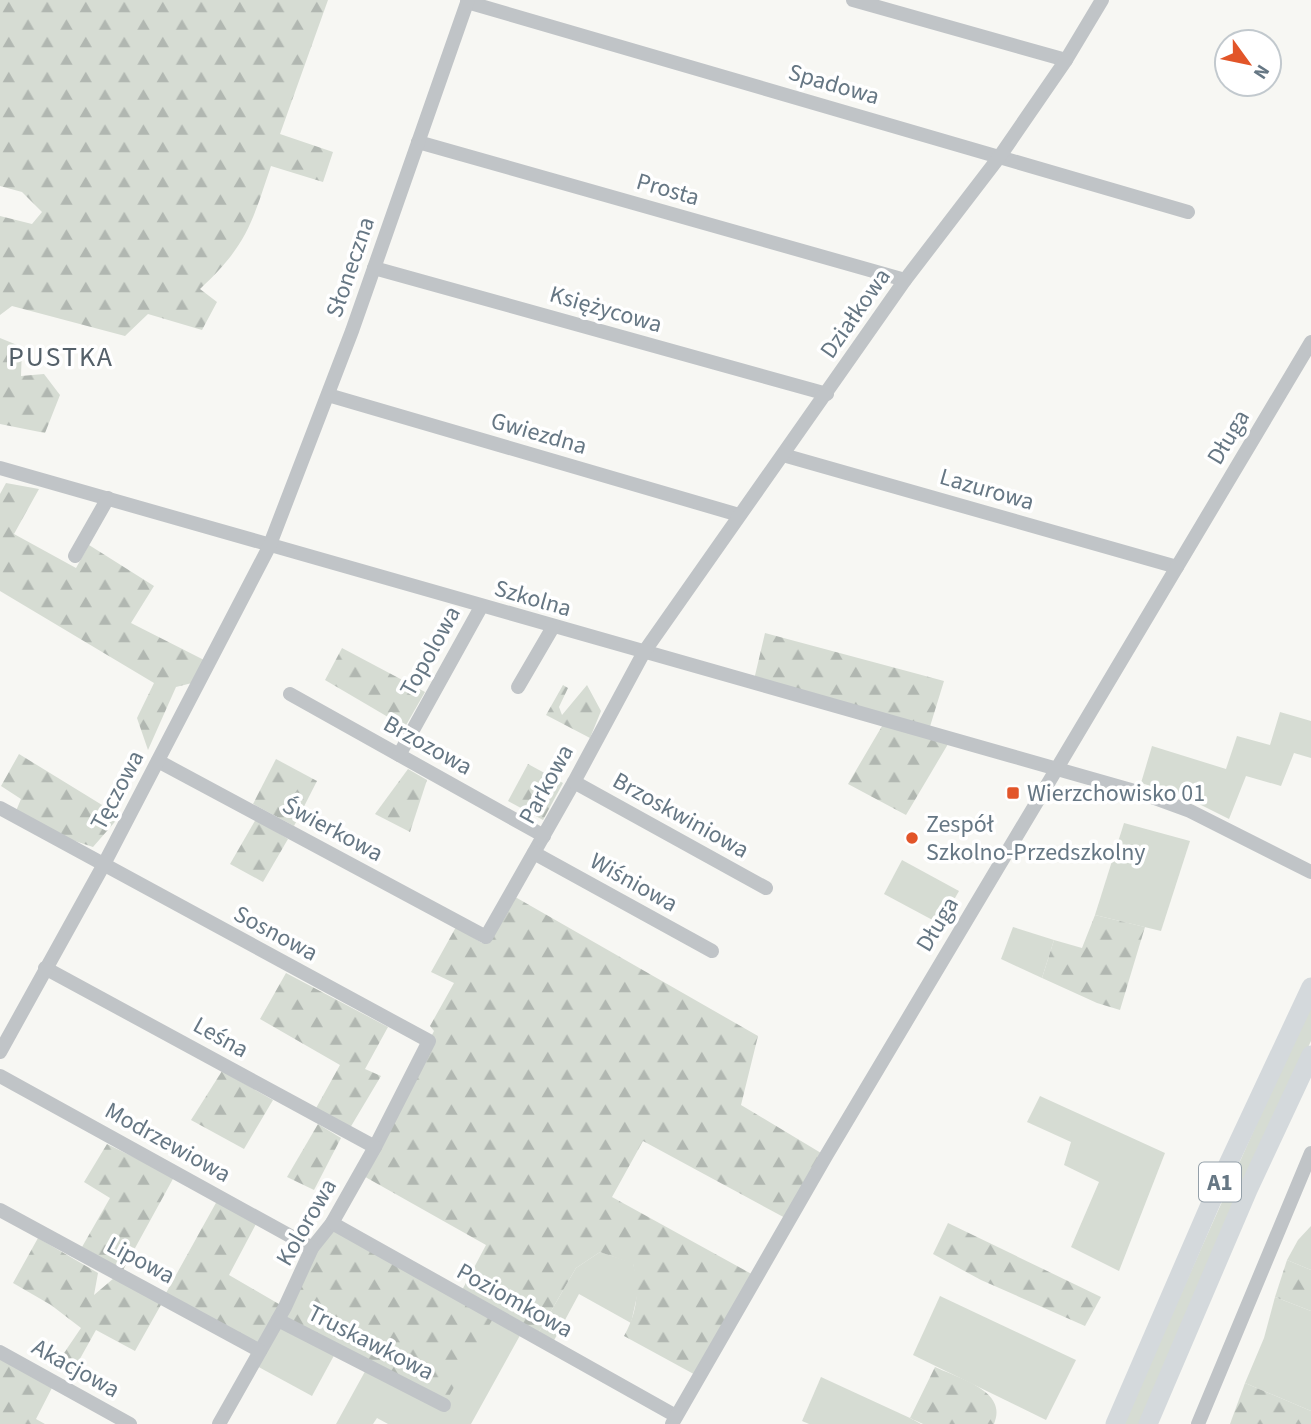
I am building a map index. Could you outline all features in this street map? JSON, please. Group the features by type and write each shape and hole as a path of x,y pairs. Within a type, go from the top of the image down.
{"highway":[{"name":"A1","path":"1115,1424 1222,1177 1311,987"},
{"name":"A1","path":"1148,1424 1248,1190 1311,1055"}],"street":[{"path":"853,0 1066,60"},
{"name":"Działkowa","path":"644,652 905,280 1000,156 1066,60 1102,0"},
{"name":"Słoneczna","path":"269,547 328,395 467,1"},
{"name":"Spadowa","path":"467,1 1188,212"},
{"name":"Prosta","path":"418,142 905,280"},
{"name":"Księżycowa","path":"374,268 827,394"},
{"name":"Długa","path":"674,1420 1055,770 1311,342"},
{"name":"Gwiezdna","path":"328,395 738,515"},
{"name":"Lazurowa","path":"783,455 1177,567"},
{"name":"Szkolna","path":"0,468 269,547 1138,792 1178,806 1311,872"},
{"path":"75,556 108,498"},
{"name":"Tęczowa","path":"0,1052 103,866 269,547"},
{"name":"Topolowa","path":"399,755 481,607"},
{"path":"518,687 553,627"},
{"name":"Parkowa","path":"486,937 644,652"},
{"name":"Brzozowa","path":"290,694 544,836"},
{"name":"Świerkowa","path":"158,761 486,937"},
{"name":"Brzoskwiniowa","path":"574,782 766,888"},
{"name":"Sosnowa","path":"0,808 429,1041"},
{"name":"Wiśniowa","path":"534,853 712,951"},
{"name":"Leśna","path":"45,968 375,1147"},
{"name":"Kolorowa","path":"219,1424 278,1320 312,1248 332,1223 375,1147 429,1041"},
{"name":"Modrzewiowa","path":"0,1076 312,1248"},
{"path":"1198,1424 1311,1153"},
{"name":"Lipowa","path":"0,1210 260,1351"},
{"name":"Poziomkowa","path":"332,1223 674,1420"},
{"name":"Truskawkowa","path":"278,1320 444,1405"},
{"name":"Akacjowa","path":"0,1353 130,1424"}],"green space":[{"path":"0,0 328,0 280,134 333,152 323,182 271,166 246,233 228,260 200,289 217,302 202,330 148,314 125,336 12,306 0,315 0,216 32,224 42,212 22,192 0,186"},
{"path":"0,338 22,347 21,376 44,374 60,395 45,433 0,424"},
{"path":"6,483 39,489 14,534 76,568 89,545 154,586 131,623 204,660 192,683 176,687 148,750 137,718 154,683 0,591 0,494"},
{"path":"765,633 944,681 928,733 951,739 906,815 848,784 885,721 753,684"},
{"path":"342,648 425,692 405,727 325,680"},
{"path":"563,685 568,688 559,707 562,715 587,685 601,711 590,738 546,715"},
{"path":"1280,712 1311,721 1311,758 1294,753 1281,786 1246,776 1229,819 1181,795 1141,783 1152,746 1226,769 1237,736 1270,745"},
{"path":"19,754 120,816 93,847 72,840 16,811 21,799 1,786"},
{"path":"276,759 317,781 294,826 253,804"},
{"path":"528,764 563,783 543,820 508,801"},
{"path":"408,769 427,780 410,832 375,814"},
{"path":"256,819 288,839 263,882 230,864"},
{"path":"1124,823 1190,841 1161,931 1095,915"},
{"path":"902,860 959,891 940,924 884,894"},
{"path":"510,894 758,1036 741,1105 826,1156 789,1220 643,1141 612,1197 757,1277 701,1378 624,1336 636,1301 633,1264 600,1252 576,1268 536,1337 495,1315 444,1405 278,1320 260,1351 166,1293 217,1201 257,1222 229,1275 284,1307 332,1223 460,1294 486,1245 360,1174 434,1031 430,1026 454,983 431,972 456,927 482,943"},
{"path":"1095,915 1145,927 1120,1010 1097,1003 1042,978 1054,940 1082,948"},
{"path":"1013,927 1054,940 1042,978 1001,959"},
{"path":"286,973 388,1027 365,1069 381,1076 350,1128 315,1110 340,1065 260,1019"},
{"path":"1311,1002 1311,1041 1256,1158 1141,1424 1123,1424"},
{"path":"222,1071 273,1100 244,1149 191,1120"},
{"path":"1040,1096 1165,1153 1119,1271 1071,1247 1099,1182 1064,1165 1071,1142 1027,1122"},
{"path":"318,1124 341,1138 314,1190 287,1177"},
{"path":"107,1144 174,1177 123,1270 82,1247 110,1198 84,1182"},
{"path":"948,1223 1101,1297 1085,1326 981,1280 933,1254"},
{"path":"1311,1226 1311,1270 1287,1260 1298,1240"},
{"path":"38,1238 98,1273 94,1295 114,1278 162,1303 135,1351 96,1330 67,1382 64,1353 81,1328 51,1305 13,1283"},
{"path":"600,1252 633,1263 639,1287 631,1323 579,1294 551,1346 536,1337 576,1268"},
{"path":"1287,1260 1311,1270 1311,1311 1275,1297"},
{"path":"940,1296 1076,1360 1046,1420 913,1355"},
{"path":"1275,1297 1311,1311 1311,1411 1245,1383 1264,1338"},
{"path":"495,1314 523,1330 471,1424 388,1424 377,1418 373,1424 336,1424 368,1366"},
{"path":"278,1320 337,1350 312,1396 253,1364"},
{"path":"0,1353 55,1382 36,1419 45,1424 0,1424"},
{"path":"935,1367 968,1381 988,1394 997,1413 994,1424 923,1424 910,1418"},
{"path":"821,1377 921,1424 809,1424 802,1421"},
{"path":"1245,1383 1311,1411 1311,1424 1230,1424"}],"place":[{"name":"Wierzchowisko 01","path":"1013,793"},
{"name":"Zespół Szkolno-Przedszkolny","path":"912,838"}],"district":[{"name":"PUSTKA","path":"61,356"}]}
